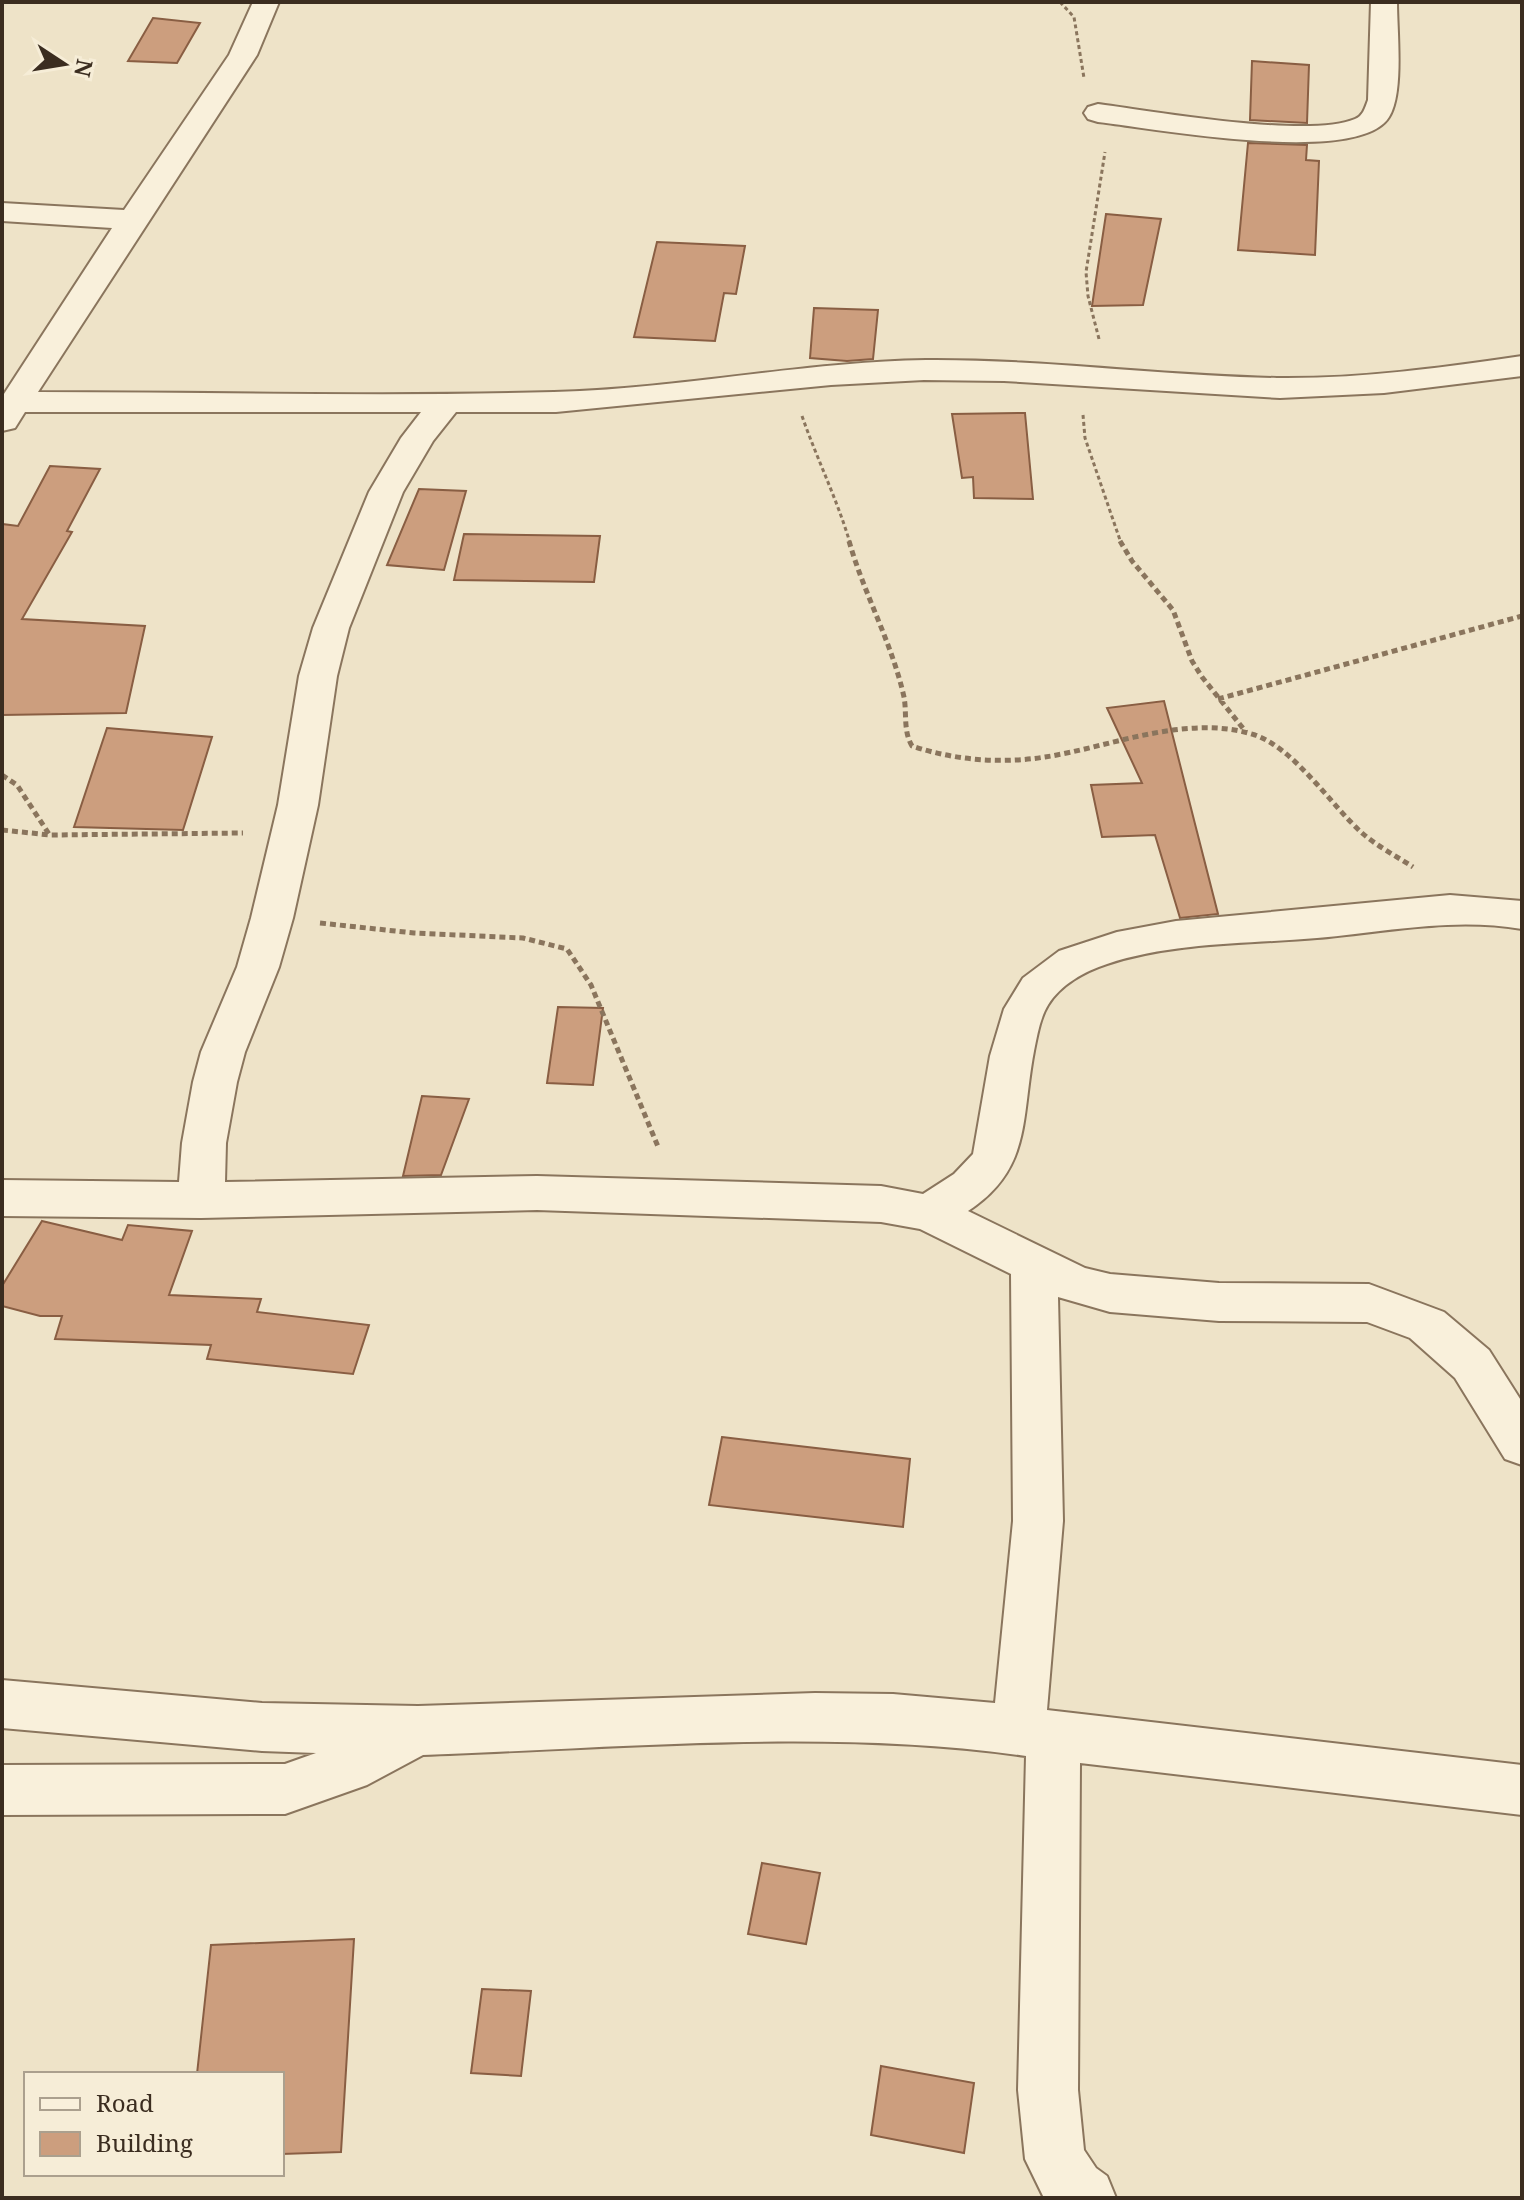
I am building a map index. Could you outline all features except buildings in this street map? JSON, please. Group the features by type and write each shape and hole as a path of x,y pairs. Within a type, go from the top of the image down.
{"street":[{"path":"8,413 243,55 266,2"},
{"path":"1098,113 1293,134 1327,135 1369,125 1378,114 1382,100 1384,2"},
{"path":"2,212 132,220"},
{"path":"8,413 630,397 825,374 923,370 1313,388 1437,379 1522,366"},
{"path":"201,1200 204,1143 215,1082 223,1052 258,967 272,918 292,833 318,676 331,628 386,492 412,446 445,404"},
{"path":"929,1213 973,1185 992,1163 999,1144 1014,1045 1032,996 1058,969 1091,954 1155,940 1440,910 1509,912"},
{"path":"5,1208 201,1200 537,1193 881,1204 929,1213 1073,1283 1110,1293 1150,1298 1369,1303 1427,1325 1472,1364 1522,1444"},
{"path":"1034,1265 1038,1521 1028,1652 1036,1732 1048,2090 1055,2159 1074,2190 1085,2198"},
{"path":"2,1704 262,1727 418,1731 815,1717 893,1718 1522,1790"},
{"path":"2,1790 285,1789 348,1767 418,1731"}],"path":[{"path":"1060,2 1074,17 1079,35 1080,64 1098,113 1105,152 1102,179 1090,223 1087,293 1101,347 1115,378"},
{"path":"1078,375 1085,438 1117,536 1132,561 1173,610 1192,661 1246,732"},
{"path":"738,383 801,414 807,424 817,459 837,499 852,551 886,639 904,698 907,738 912,746 987,759 1045,757 1090,746 1200,730 1246,732 1266,738 1279,748 1364,835 1412,867 1509,912"},
{"path":"1218,699 1522,616"},
{"path":"2,775 17,785 50,835"},
{"path":"2,830 50,835 292,833"},
{"path":"272,918 414,933 523,938 567,949 591,985 680,1197"}]}
